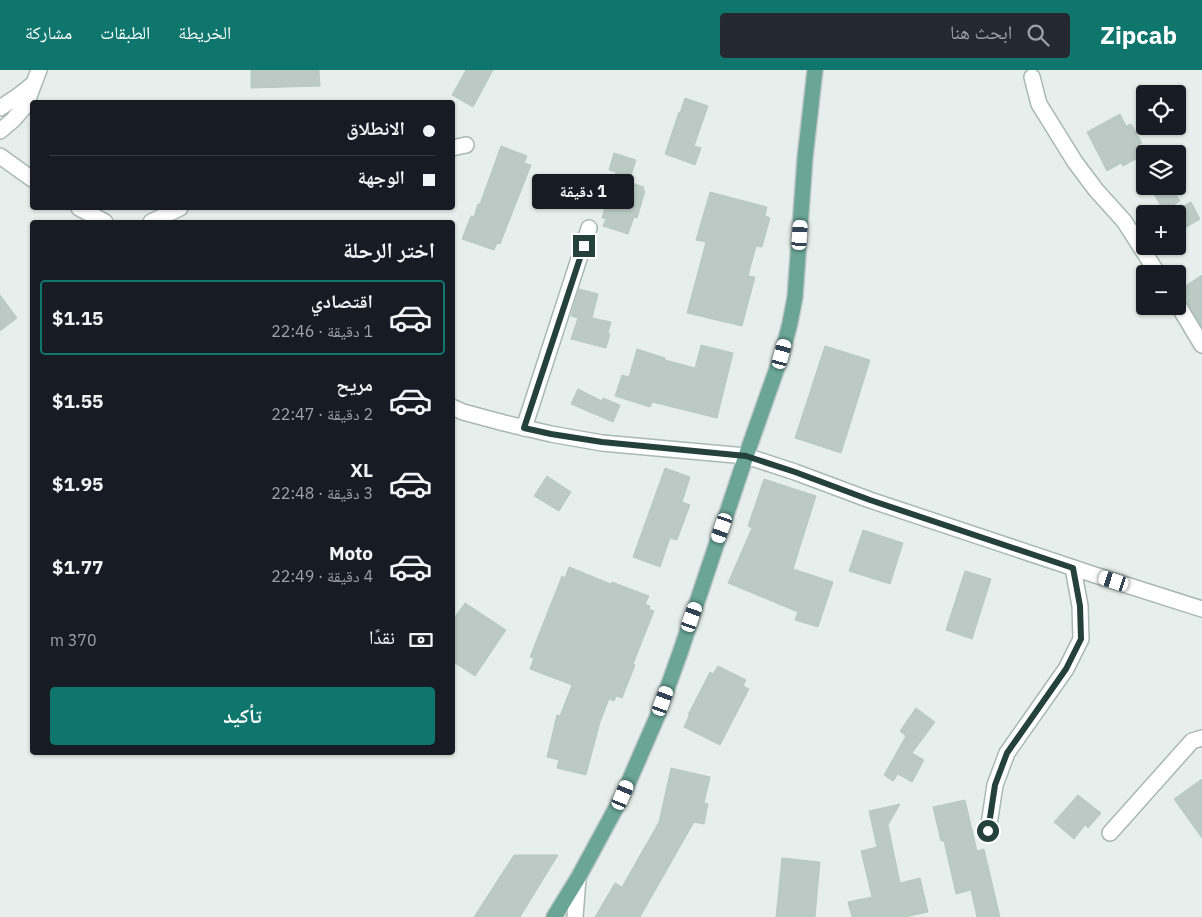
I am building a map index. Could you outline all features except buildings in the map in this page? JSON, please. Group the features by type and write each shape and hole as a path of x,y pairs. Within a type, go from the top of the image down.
{"main road":[{"path":"554,917 578,878 623,795 657,717 782,354 795,298 805,158 815,70"}],"street":[{"path":"0,108 18,96 37,76"},
{"path":"0,130 13,120 26,105 37,76"},
{"path":"1032,77 1038,104 1075,162 1096,190 1124,221 1152,265"},
{"path":"0,156 30,178"},
{"path":"83,210 101,220"},
{"path":"155,220 176,210"},
{"path":"524,428 589,228"},
{"path":"1184,315 1202,345"},
{"path":"455,408 551,434 602,442 746,456 870,500 1202,609"},
{"path":"988,831 995,785 1007,753 1066,669 1081,639 1080,606 1073,568"},
{"path":"1110,833 1192,741 1202,738"},
{"path":"575,917 578,878"}],"route":[{"path":"584,246 524,428 602,442 746,456 1073,568 1080,606 1081,639 1066,669 1007,753 995,785 988,831"}]}
